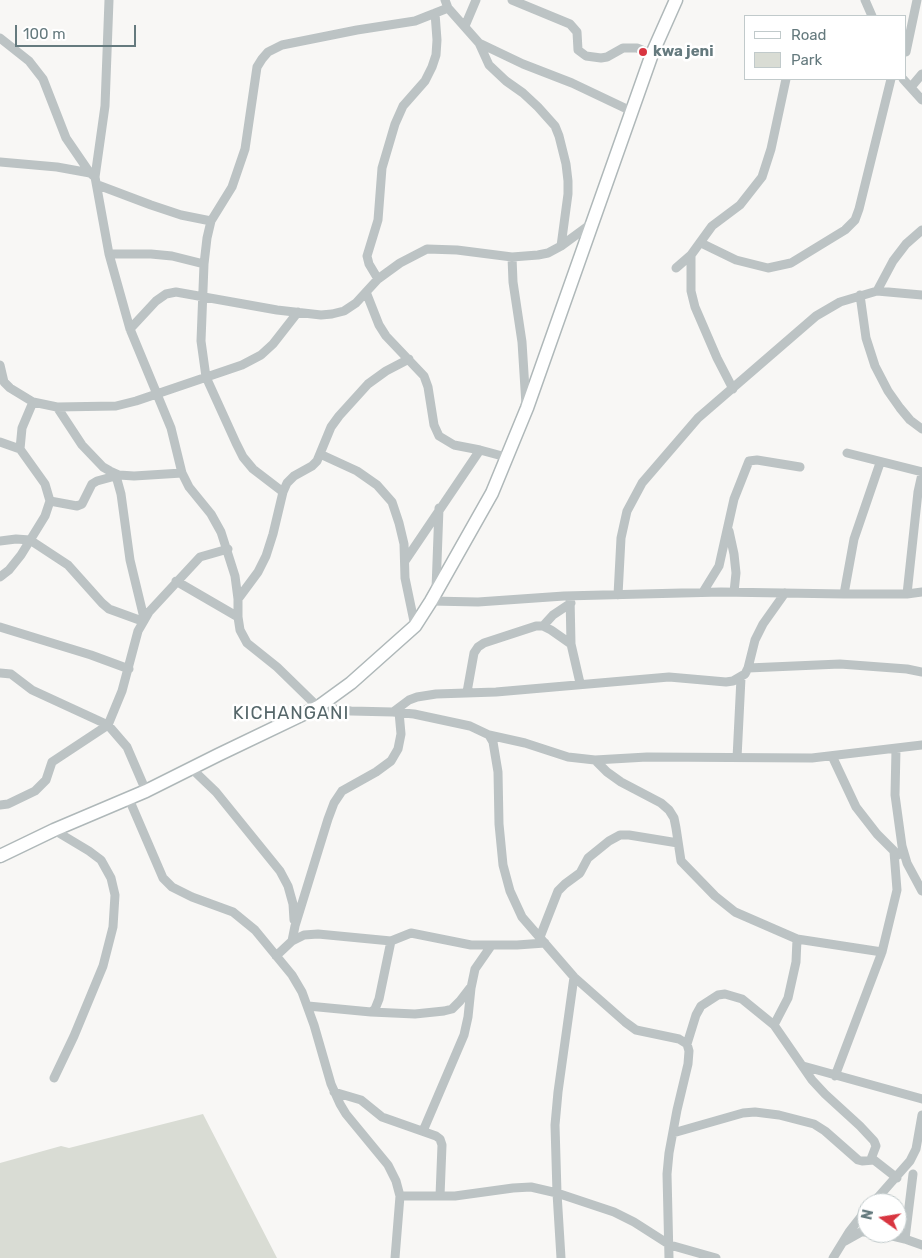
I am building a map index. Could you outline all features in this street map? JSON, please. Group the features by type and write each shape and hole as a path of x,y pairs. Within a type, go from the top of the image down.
{"street":[{"path":"109,0 105,106 94,179 109,254 130,329 171,428 182,473 189,487 211,514 228,549 235,576 240,630 247,643 277,668 318,707 351,711 396,712 470,726 489,735 525,743 568,756 595,760 647,757 796,758 832,756 922,745"},
{"path":"465,26 476,0"},
{"path":"512,0 570,24 577,32 576,45 578,50 586,56 607,57 623,48 637,48 652,54"},
{"path":"0,856 54,830 146,791 318,707 351,683 415,626 434,597 492,493 527,408 652,54 676,0"},
{"path":"865,0 872,15"},
{"path":"907,47 917,0"},
{"path":"282,492 253,470 243,457 224,421 206,376 201,341 207,238 212,221 232,187 239,168 249,130 255,76 262,59 268,52 282,46 322,36 415,22 435,13 446,4 480,43 489,65 506,81 523,93 555,126 566,164 568,181 561,246"},
{"path":"378,279 369,264 367,256 378,220 382,168 402,106 425,81 432,67 436,55 437,40 435,13"},
{"path":"0,38 29,61 43,79 66,138 94,179"},
{"path":"480,43 631,111"},
{"path":"911,87 922,74"},
{"path":"676,268 691,255 712,226 740,205 762,177 771,149 786,80"},
{"path":"700,243 736,260 768,268 790,263 844,230 855,220 859,209 891,80"},
{"path":"904,80 922,100"},
{"path":"0,162 57,167 94,179 151,206 181,215 212,221"},
{"path":"130,329 156,300 166,294 176,292 320,315 344,311 378,279 400,262 427,249 457,250 512,257 538,256 561,246 592,224"},
{"path":"877,291 893,261 906,244 922,230"},
{"path":"109,254 172,256 204,264"},
{"path":"691,255 692,290 696,307 717,358 733,389"},
{"path":"512,257 516,308 522,342 527,408"},
{"path":"618,595 621,538 627,511 642,483 698,418 816,316 840,302 877,291 922,295"},
{"path":"366,292 379,326 424,376 428,387 434,425 439,436 454,445 506,457"},
{"path":"860,295 866,338 875,366 888,391 900,408 910,420 922,429"},
{"path":"0,365 2,383 20,396 33,402 57,407 116,406 242,365 261,355 298,312"},
{"path":"238,599 258,572 266,556 286,483 317,461 330,427 368,384 386,371 409,359"},
{"path":"20,449 22,428 33,402"},
{"path":"57,407 82,445 103,467 117,475 130,560 143,620"},
{"path":"0,442 20,449 45,484 50,501 45,516 30,540 9,570 0,577"},
{"path":"405,561 439,508 480,450"},
{"path":"847,453 922,473 918,492 907,594"},
{"path":"320,454 364,476 377,485 392,502 404,544 408,596 415,626"},
{"path":"703,592 719,566 734,499 749,461 757,460 800,467"},
{"path":"844,594 854,539 880,463"},
{"path":"50,501 77,506 82,504 92,484 97,480 117,475 148,476 182,473"},
{"path":"434,597 439,508"},
{"path":"728,528 736,573 734,592"},
{"path":"0,541 30,540 68,565 109,609 143,620"},
{"path":"0,805 8,804 35,791 46,780 52,762 108,725 122,691 138,631 143,620 200,557 228,549"},
{"path":"176,582 238,617"},
{"path":"434,597 478,602 703,592 844,594 907,594 922,592"},
{"path":"737,758 741,678 748,668 755,640 763,624 785,593"},
{"path":"543,626 570,599"},
{"path":"570,599 571,644 580,684"},
{"path":"467,692 471,664 478,647 484,643 536,626 543,626 571,644"},
{"path":"0,627 91,655 129,669"},
{"path":"748,668 840,664 907,669 922,672"},
{"path":"0,673 11,674 32,690 108,725 127,747 146,791"},
{"path":"396,712 409,700 417,697 467,692 528,690 670,677 726,682 741,678"},
{"path":"292,941 334,803 342,791 376,772 390,761 398,749 400,734 396,712"},
{"path":"489,735 493,742 498,772 502,858 510,891 522,917 574,977 636,1030 679,1038 687,1044"},
{"path":"896,748 895,795 902,846 907,862 922,891"},
{"path":"832,756 856,807 877,834 894,852 907,862"},
{"path":"595,760 621,782 660,803 669,810 674,818 681,861 734,912 797,939 882,952"},
{"path":"192,768 216,792 280,871 288,886 293,904 295,926"},
{"path":"129,798 163,878 172,887 192,897 233,912 255,930 292,975 302,992 334,1092 346,1114 388,1164 396,1181 400,1196 395,1258"},
{"path":"54,830 101,860 111,878 115,895 113,927 103,966 54,1078"},
{"path":"543,940 558,891 580,873 588,858 609,841 620,835 628,835 678,843"},
{"path":"835,1076 882,952 897,890 894,852"},
{"path":"276,956 292,941 304,935 318,934 391,941 411,933 471,945 491,946 543,940"},
{"path":"774,1026 788,998 796,962 797,939"},
{"path":"371,1012 375,1009 379,999 391,941"},
{"path":"423,1131 464,1035 475,969 491,946"},
{"path":"560,1258 556,1125 558,1092 574,977"},
{"path":"308,1006 415,1014 444,1011 452,1009 471,988"},
{"path":"669,1258 667,1174 672,1133 688,1064 689,1051 687,1044 697,1010 718,995 725,994 742,999 774,1026 802,1066 825,1094 874,1141 876,1146 871,1159"},
{"path":"802,1066 922,1099"},
{"path":"334,1092 361,1100 382,1117 440,1139 442,1145 440,1196"},
{"path":"672,1133 734,1115 755,1112 767,1113 814,1124 825,1131 858,1160 862,1162 871,1159"},
{"path":"883,1193 904,1169 916,1149 922,1115"},
{"path":"871,1159 897,1178"},
{"path":"904,1169 922,1179"},
{"path":"907,1223 913,1174"},
{"path":"400,1196 478,1194 531,1187 557,1193 614,1212 634,1222 670,1245 716,1258"},
{"path":"833,1258 857,1220"},
{"path":"842,1242 857,1234"},
{"path":"907,1240 922,1245"}],"green space":[{"path":"203,1114 277,1258 0,1258 0,1163 61,1146 69,1148"}],"place":[{"name":"kwa jeni","path":"643,52"}],"district":[{"name":"KICHANGANI","path":"291,714"}]}
